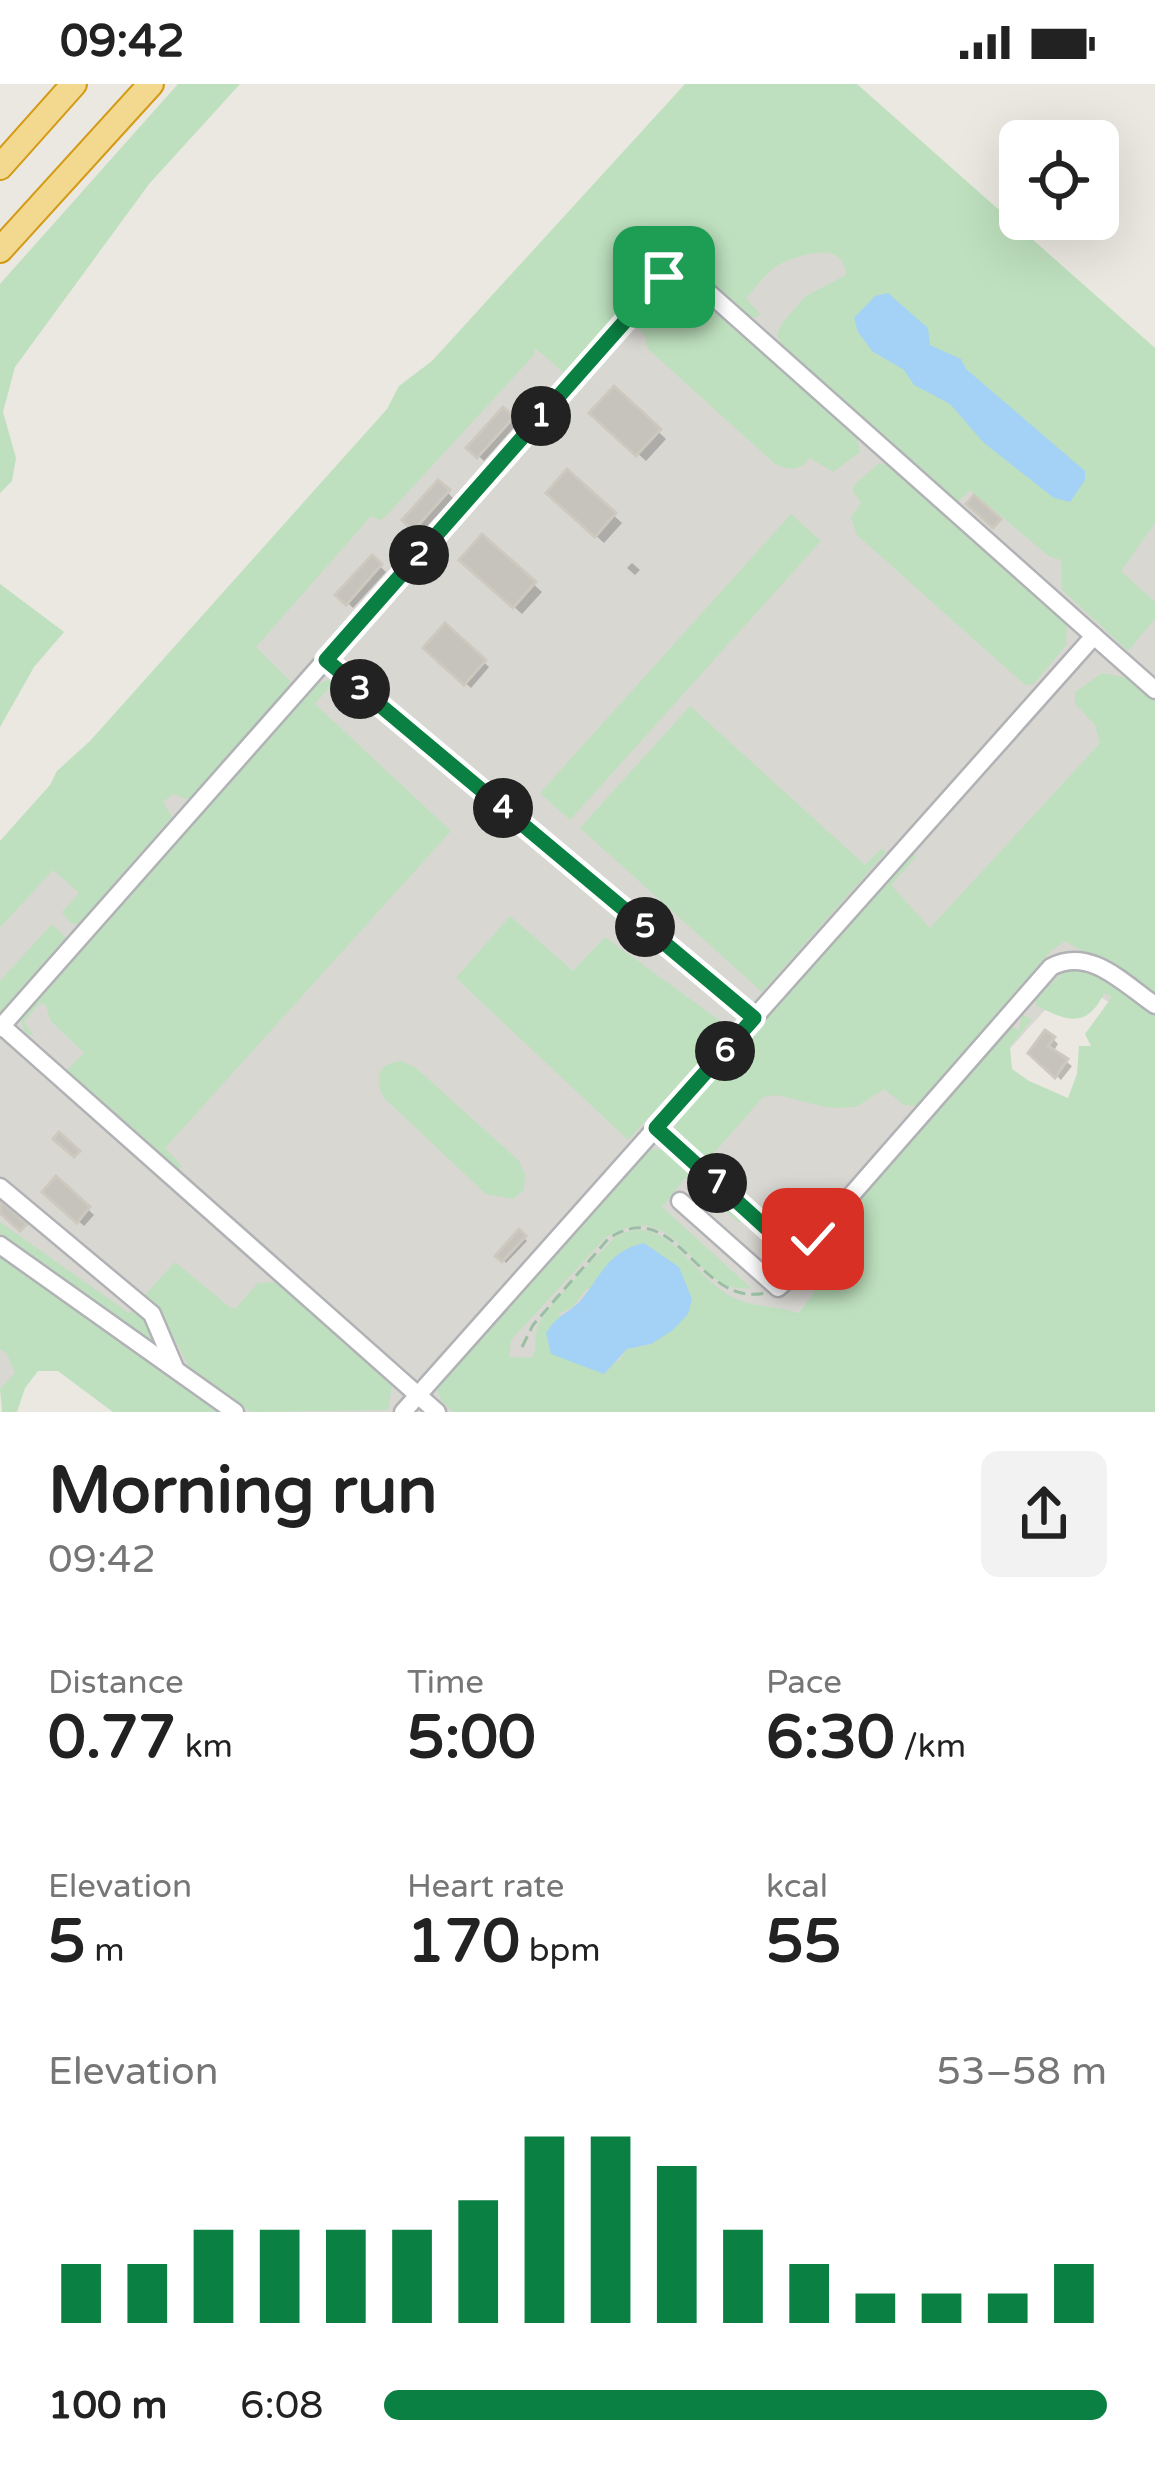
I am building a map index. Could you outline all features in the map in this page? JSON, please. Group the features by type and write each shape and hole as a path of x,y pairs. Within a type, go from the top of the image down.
{"highway":[{"path":"0,166 74,84"},
{"path":"0,250 151,84"}],"lane":[{"path":"437,1412 1,1027 664,277 691,277 1155,690"},
{"path":"403,1412 1094,636"},
{"path":"326,660 754,1018"},
{"path":"656,1128 784,1244 800,1246 813,1239 1051,967 1079,959 1096,964 1155,1005"},
{"path":"0,1187 152,1314 176,1370"},
{"path":"680,1201 778,1288 792,1275 800,1246"},
{"path":"0,1245 236,1412"}],"path":[{"path":"522,1347 533,1325 609,1238 624,1228 659,1230 724,1288 760,1295 778,1288"}],"shaded area":[{"path":"757,84 1155,354 1155,1032 1073,979 823,1255 816,1293 788,1323 462,1412 123,1412 38,1354 0,1389 0,928"}],"green space":[{"path":"178,84 240,84 149,184 15,367 3,412 16,458 12,481 0,493 0,284"},
{"path":"685,84 857,84 999,210 999,240 1033,240 1155,348 1155,523 1121,571 1155,602 1155,619 1128,651 1062,590 1061,560 1050,557 970,490 958,502 782,346 777,335 782,323 806,296 846,275 838,257 821,252 777,266 746,298 760,314 755,318 688,261 672,260 572,367 563,372 535,348 534,355 386,516 380,520 371,516 256,647 290,681 287,690 189,800 173,794 163,802 172,817 78,924 70,923 62,912 79,893 53,870 0,928 0,841 57,771 90,741 387,409 399,386 432,361"},
{"path":"672,286 687,287 857,438 860,452 833,472 810,458 794,469 775,464 648,349 636,326"},
{"path":"879,463 889,465 1067,625 1066,645 1034,684 1025,685 857,535 851,517 861,503 853,492 855,484"},
{"path":"791,514 821,541 570,820 540,793"},
{"path":"0,584 64,632 34,667 0,727"},
{"path":"1102,673 1128,678 1155,701 1155,994 1065,941 1051,951 916,1106 904,1105 884,1089 856,1107 830,1108 777,1095 763,1097 707,1161 675,1131 676,1118 911,852 916,857 891,885 930,928 1100,743 1095,725 1075,704 1075,692"},
{"path":"334,682 315,704 451,831 165,1148 182,1166 179,1170 67,1070 84,1053 50,1020 46,1005 40,1003 24,1022 34,1036 25,1033 21,1020 316,685"},
{"path":"690,706 865,865 881,849 886,852 762,992 580,828"},
{"path":"510,916 573,971 605,937 730,1028 628,1140 456,978"},
{"path":"52,924 66,938 0,1012 0,981"},
{"path":"1068,967 1103,978 1155,1014 1155,1412 453,1412 442,1402 437,1389 647,1150 665,1149 743,1219 739,1223 687,1176 662,1207 751,1288 730,1286 713,1277 669,1235 652,1227 631,1227 605,1238 511,1340 509,1357 532,1358 537,1329 549,1309 614,1238 632,1231 663,1238 732,1297 798,1313 819,1282 832,1230 1010,1026 1019,1030 1022,1015 1032,1019 1010,1047 1012,1069 1068,1098 1077,1074 1079,1046 1091,1046 1085,1034 1112,997 1104,993 1091,1012 1075,1019 1037,1006 1035,1000","holes":["587,1288 651,1344 627,1349 618,1362 558,1314 573,1307"]},
{"path":"401,1061 416,1068 519,1161 524,1190 513,1199 486,1194 384,1098 380,1073"},
{"path":"0,1222 129,1313 133,1309 144,1317 154,1337 150,1341 0,1233"},
{"path":"0,1257 218,1412 113,1412 58,1371 38,1371 25,1388 17,1412 2,1412 0,1389 15,1373 0,1349"},
{"path":"175,1262 231,1308 258,1283 277,1282 392,1386 388,1410 250,1412 191,1371 159,1309 144,1296"}],"water":[{"path":"888,293 928,328 930,345 961,359 966,369 1085,471 1085,480 1070,502 1054,498 984,443 950,404 914,385 904,370 872,351 854,318 875,296"},
{"path":"644,1243 679,1267 692,1299 688,1314 651,1344 627,1349 604,1374 551,1354 546,1333 550,1327 581,1300 614,1258"}],"building":[{"path":"614,386 661,429 636,456 589,413"},
{"path":"503,407 514,417 477,458 466,448"},
{"path":"567,469 616,513 595,537 546,493"},
{"path":"438,480 450,490 413,531 402,520"},
{"path":"974,495 1001,519 993,528 966,504"},
{"path":"482,534 536,582 513,608 459,560"},
{"path":"372,555 382,564 346,605 335,595"},
{"path":"445,623 486,660 464,685 423,648"},
{"path":"1045,1030 1055,1037 1048,1046 1068,1059 1055,1078 1028,1053"},
{"path":"59,1132 80,1151 74,1157 53,1139"},
{"path":"56,1176 90,1207 77,1223 42,1192"},
{"path":"1,1201 27,1224 20,1231 0,1213"},
{"path":"519,1229 526,1236 502,1262 495,1256"}],"route":[{"path":"664,277 326,660 754,1018 656,1128 784,1244 800,1246 813,1239"}]}
